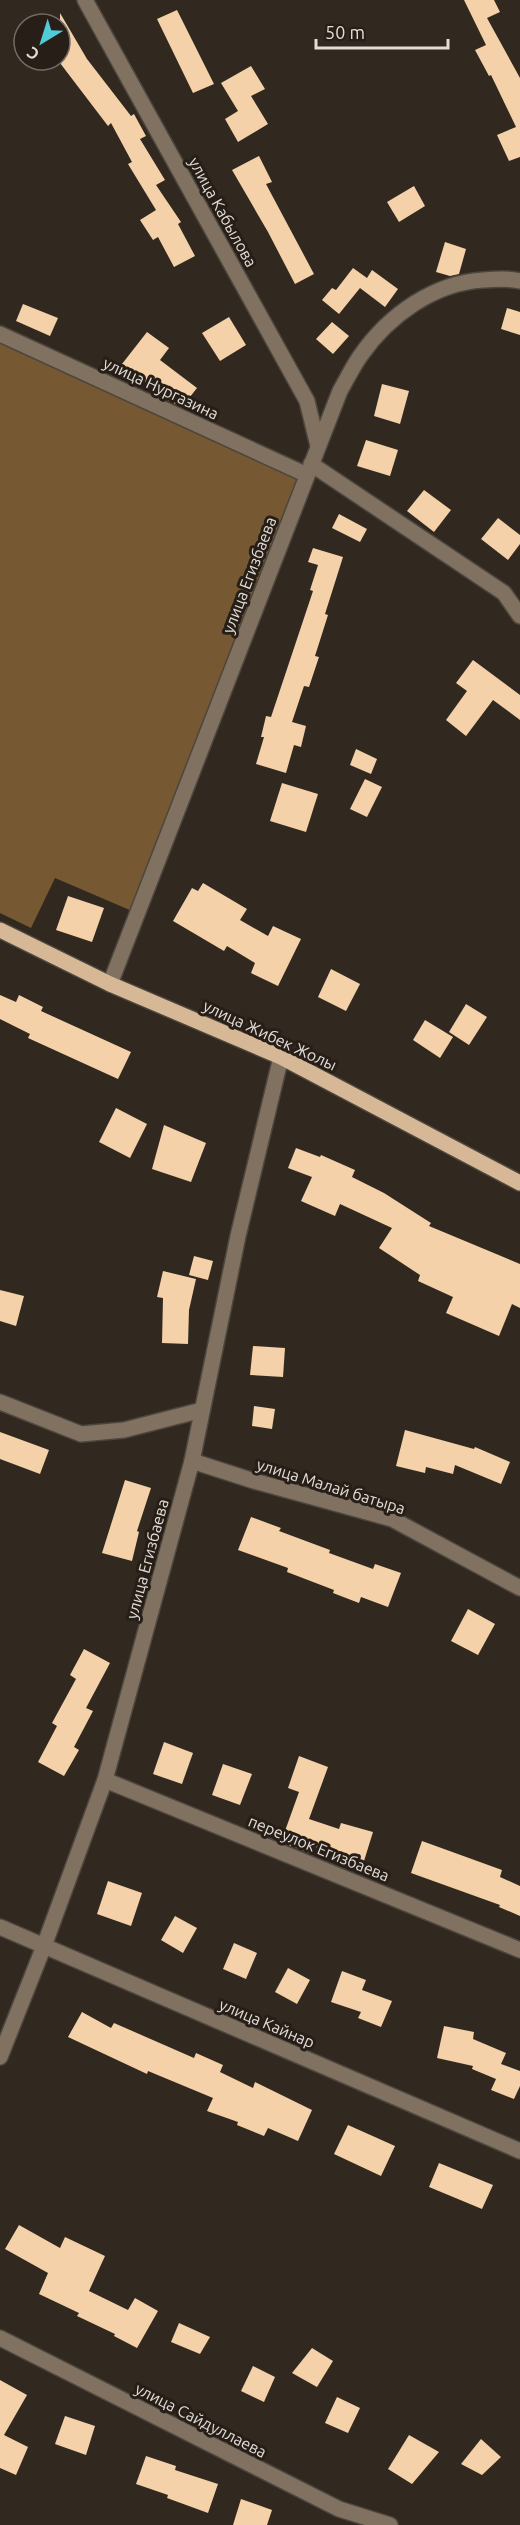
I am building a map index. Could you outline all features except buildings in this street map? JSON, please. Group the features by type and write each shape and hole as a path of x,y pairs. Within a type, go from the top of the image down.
{"main road":[{"name":"улица Жибек Жолы","path":"0,930 110,984 281,1057 520,1183"}],"street":[{"name":"улица Кабылова","path":"84,0 307,401 318,446"},
{"name":"улица Егизбаева","path":"110,984 318,446 340,391 361,354 391,322 423,297 461,281 517,277"},
{"name":"улица Нургазина","path":"0,334 309,469 504,593 520,616"},
{"name":"улица Егизбаева","path":"0,2057 105,1780 192,1461 238,1236 281,1057"},
{"path":"0,1402 81,1434 124,1430 202,1410"},
{"name":"улица Малай батыра","path":"192,1461 254,1481 392,1519 520,1588"},
{"name":"переулок Егизбаева","path":"105,1780 520,1950"},
{"name":"улица Кайнар","path":"0,1927 520,2151"},
{"name":"улица Сайдуллаева","path":"0,2338 339,2509 390,2525"}],"shaded area":[{"path":"0,342 303,479 132,911 55,878 31,928 0,913"}]}
